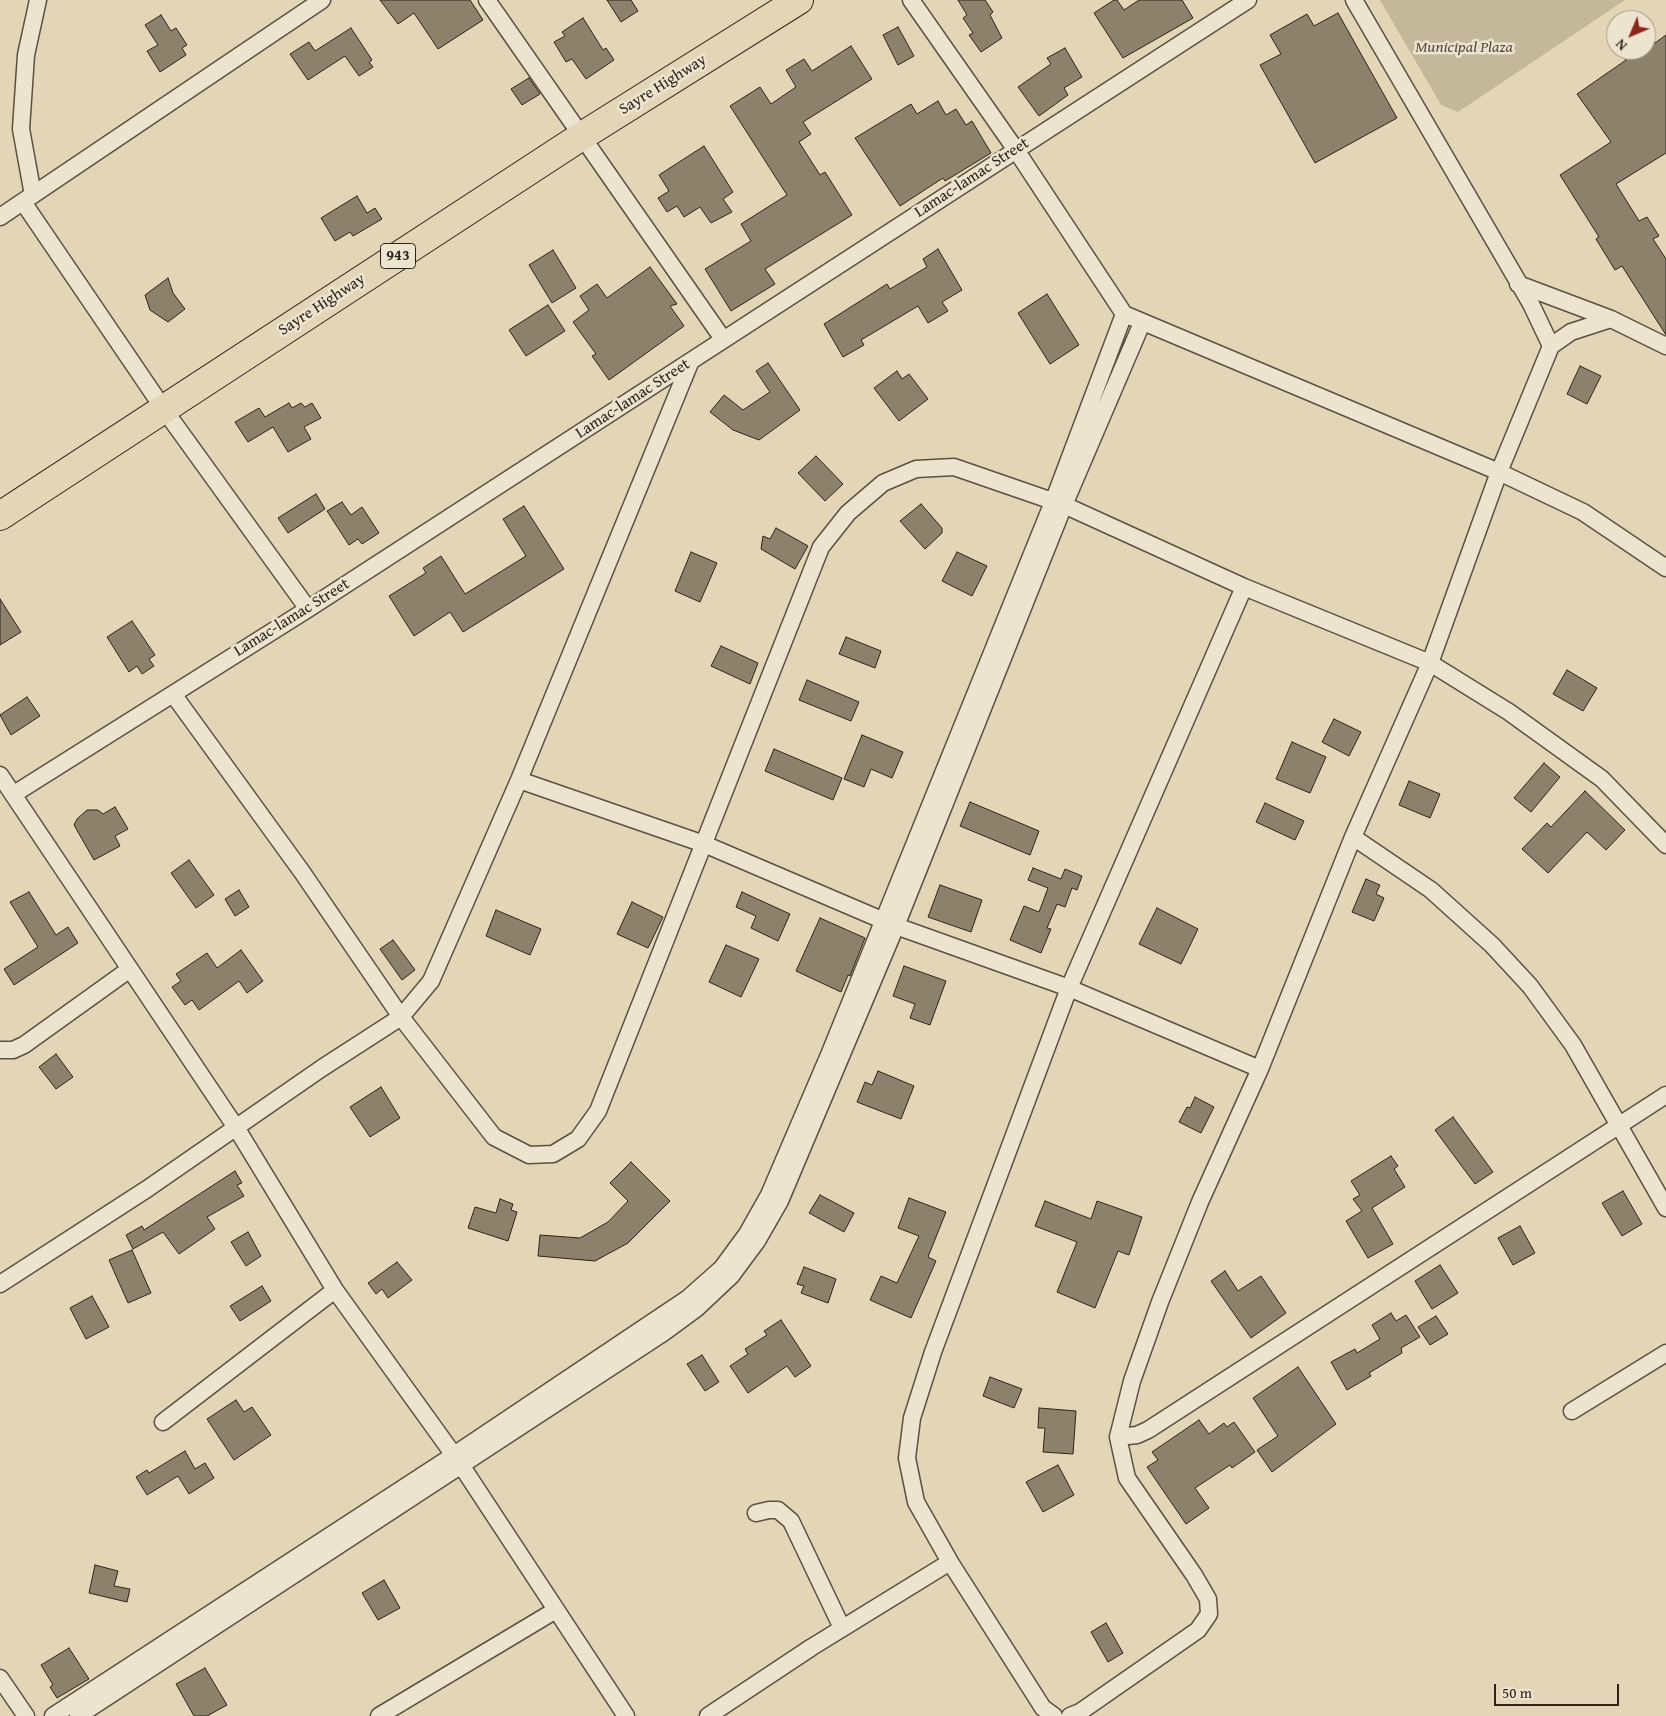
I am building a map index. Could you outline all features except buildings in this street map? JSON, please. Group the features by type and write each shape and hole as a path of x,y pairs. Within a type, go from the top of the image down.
{"highway":[{"name":"Sayre Highway","path":"0,516 582,136 799,0"}],"street":[{"path":"38,0 26,55 21,129 28,199 163,408 308,609"},
{"path":"0,217 322,0"},
{"path":"487,0 723,339"},
{"path":"911,0 1016,150 1124,314 1499,472 1584,512 1666,568"},
{"name":"Lamac-lamac Street","path":"14,794 308,609 1248,0"},
{"path":"1354,0 1543,327 1550,346"},
{"path":"1518,284 1611,319 1666,346"},
{"path":"60,1714 230,1608 659,1326 697,1308 731,1276 757,1241 780,1201 795,1151 1058,503 1124,314"},
{"path":"1077,1715 1198,1630 1209,1614 1208,1599 1194,1575 1127,1478 1118,1437 1132,1381 1160,1302 1200,1202 1260,1069 1354,837 1430,663 1499,472 1550,346 1571,332 1611,319"},
{"path":"1058,503 1142,323"},
{"path":"0,1284 237,1129 322,1068 401,1018 432,981 519,780 690,363"},
{"path":"173,694 302,872 401,1018 494,1137 529,1155 553,1154 578,1139 598,1111 821,547 848,513 883,483 916,469 954,467 1058,503 1244,587 1430,663 1509,712 1602,779 1666,845"},
{"path":"1054,1716 1042,1708 950,1562 916,1502 907,1458 912,1418 933,1352 1068,988 1244,587"},
{"path":"0,775 237,1129 335,1290 457,1460 626,1716"},
{"path":"519,780 704,844 889,923 1068,988 1260,1069"},
{"path":"1354,837 1431,890 1492,945 1530,986 1573,1045 1666,1208"},
{"path":"0,1050 13,1050 24,1045 130,968"},
{"path":"1118,1437 1148,1430 1666,1095"},
{"path":"163,1422 335,1290"},
{"path":"1572,1411 1666,1353"},
{"path":"756,1514 769,1510 778,1510 791,1521 842,1628"},
{"path":"708,1716 842,1628 950,1562"},
{"path":"78,1716 230,1608"},
{"path":"379,1716 556,1610"},
{"path":"0,1678 26,1716"}],"green space":[{"name":"Municipal Plaza","path":"1380,0 1625,0 1610,10 1606,10 1606,13 1458,112 1441,105"}]}
